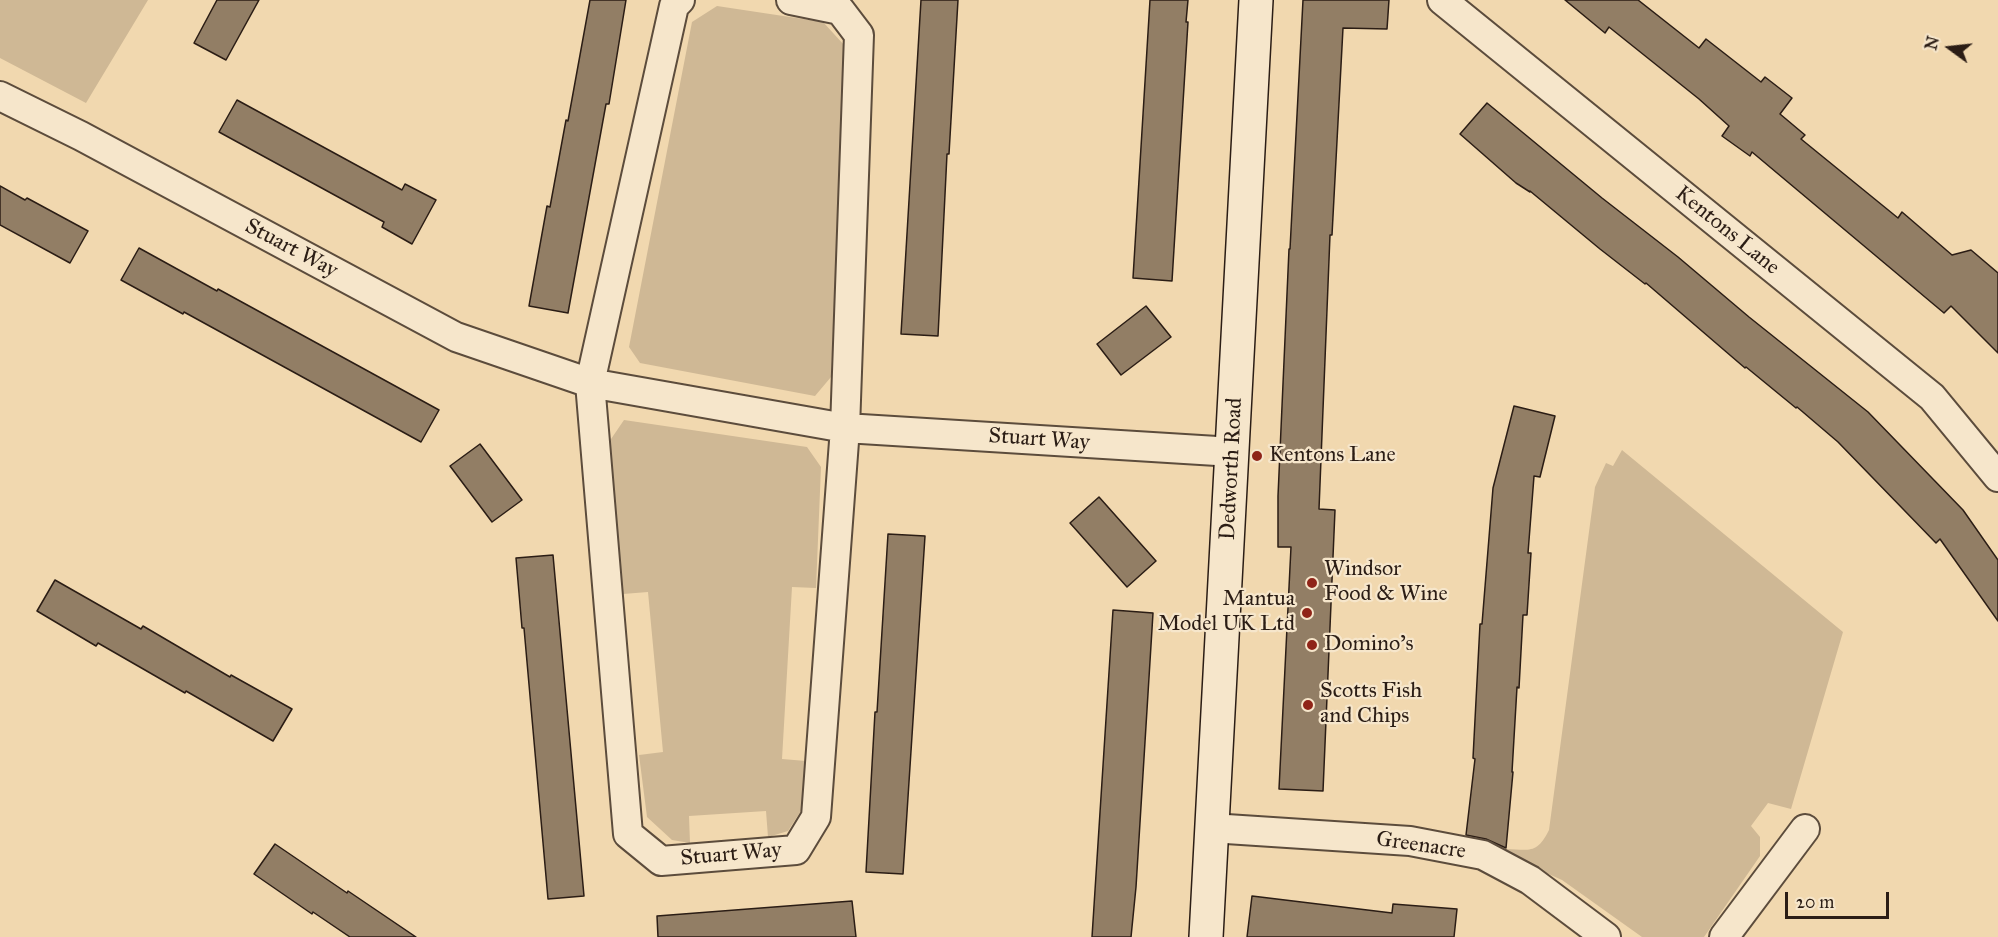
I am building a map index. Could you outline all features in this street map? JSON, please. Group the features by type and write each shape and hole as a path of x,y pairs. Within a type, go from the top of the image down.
{"main road":[{"name":"Dedworth Road","path":"1206,937 1256,0"}],"street":[{"path":"590,383 674,6 680,0"},
{"path":"791,0 840,10 859,35 845,428"},
{"name":"Kentons Lane","path":"1442,0 1932,397 1998,477"},
{"name":"Stuart Way","path":"0,96 81,136 456,337 590,383 845,428 1233,452"},
{"name":"Stuart Way","path":"590,383 628,834 660,861 796,850 816,817 845,428"},
{"name":"Greenacre","path":"1211,828 1410,841 1483,855 1530,880 1606,937"},
{"path":"1724,937 1805,829"}],"shaded area":[{"path":"0,0 148,0 86,103 0,58"},
{"path":"717,6 823,22 845,46 831,377 815,396 640,363 629,347 692,22"},
{"path":"624,420 807,447 821,467 816,588 792,587 782,759 806,761 804,806 788,831 768,837 766,811 689,816 690,843 672,840 647,817 639,755 663,752 648,592 623,594 609,442"},
{"path":"1622,450 1843,632 1791,809 1768,803 1751,826 1760,837 1760,856 1704,937 1642,937 1562,880 1504,854 1506,849 1527,850 1536,847 1549,830 1595,487 1606,463 1613,466"}],"building":[{"path":"217,0 259,0 226,60 194,43"},
{"path":"590,0 626,0 609,104 606,104 568,313 529,306 547,206 550,207 566,120 568,121"},
{"path":"921,0 958,0 949,154 947,154 938,336 901,334"},
{"path":"1150,0 1188,0 1172,281 1133,278"},
{"path":"1303,0 1389,0 1387,29 1343,28 1332,235 1330,235 1319,509 1335,510 1323,791 1279,789 1291,547 1278,547 1278,496"},
{"path":"1565,0 1638,0 1699,48 1706,39 1761,82 1765,77 1792,98 1780,114 1805,135 1801,139 1898,218 1902,212 1952,255 1971,250 1998,273 1998,353 1951,306 1944,313 1752,152 1750,156 1722,136 1729,126 1699,99 1609,27 1605,33"},
{"path":"237,100 402,190 405,184 436,200 412,244 382,227 384,222 219,132"},
{"path":"1487,103 1868,412 1963,510 1998,560 1998,621 1940,539 1936,543 1838,442 1797,407 1745,368 1646,283 1600,249 1530,191 1516,183 1460,134"},
{"path":"0,186 88,231 70,263 0,225"},
{"path":"139,248 439,410 421,442 121,280"},
{"path":"1146,306 1171,337 1121,375 1097,344"},
{"path":"1514,406 1555,416 1540,477 1534,476 1528,553 1531,553 1527,615 1523,615 1506,848 1486,839 1466,835 1475,759 1473,758 1480,624 1482,624 1493,488"},
{"path":"480,444 522,500 492,522 450,466"},
{"path":"1099,497 1156,561 1127,587 1070,523"},
{"path":"888,534 925,536 903,874 866,872"},
{"path":"553,555 584,896 548,899 516,558"},
{"path":"55,580 141,629 143,626 230,677 231,675 292,709 273,741 98,643 96,646 37,611"},
{"path":"1113,610 1153,613 1136,887 1131,937 1092,937"},
{"path":"275,844 416,937 350,937 313,912 312,914 254,874"},
{"path":"1252,896 1392,913 1393,904 1457,909 1454,937 1247,937"},
{"path":"852,901 856,937 658,937 657,916"}],"place":[{"name":"Kentons Lane","path":"1257,456"},
{"name":"Windsor Food & Wine","path":"1312,583"},
{"name":"Mantua Model UK Ltd","path":"1307,613"},
{"name":"Domino's","path":"1312,645"},
{"name":"Scotts Fish and Chips","path":"1308,705"}]}
